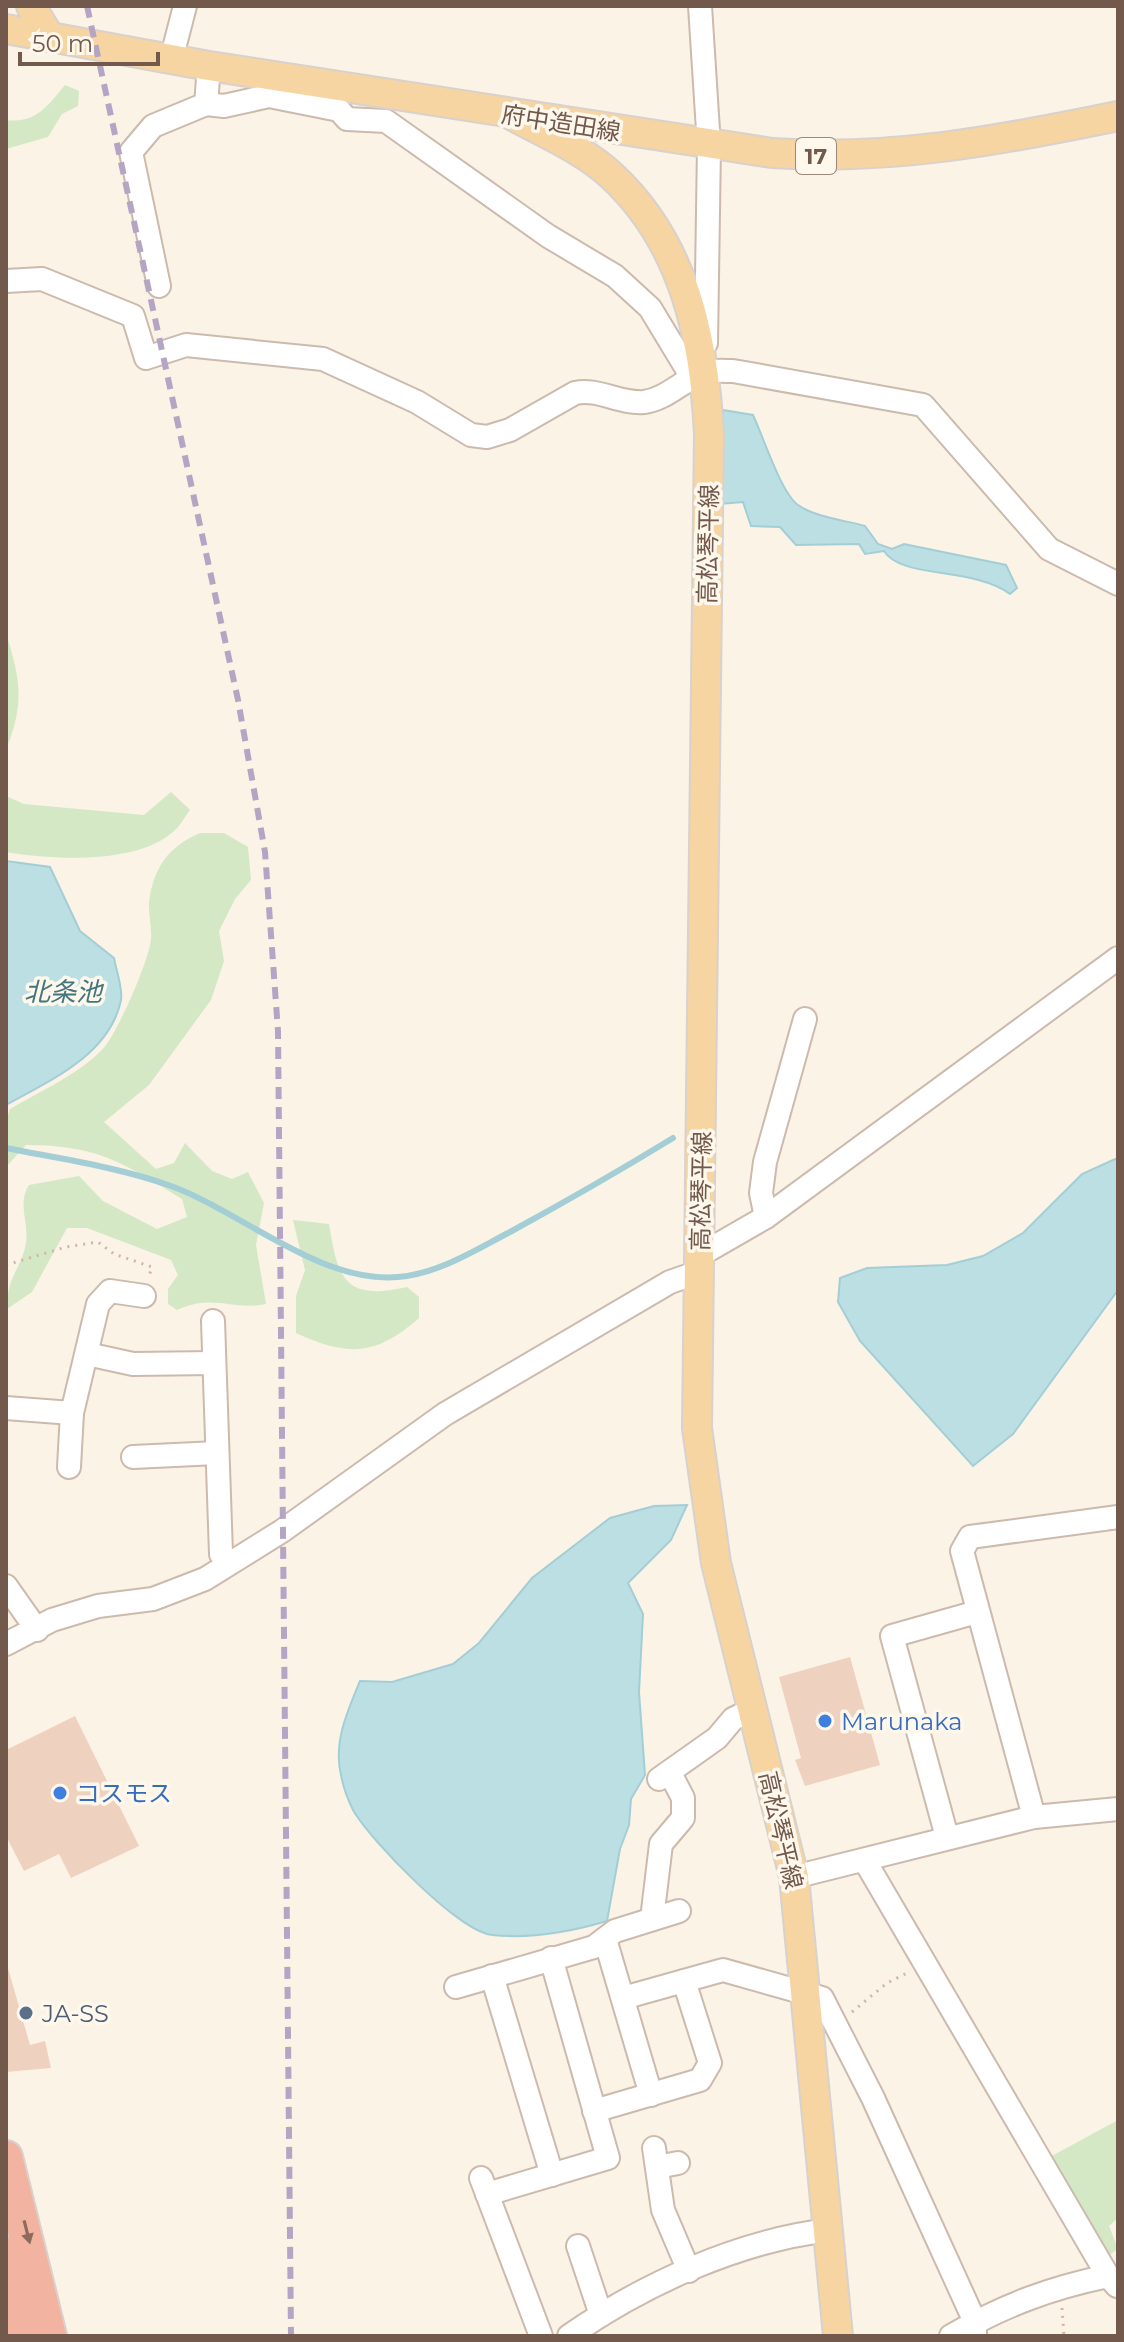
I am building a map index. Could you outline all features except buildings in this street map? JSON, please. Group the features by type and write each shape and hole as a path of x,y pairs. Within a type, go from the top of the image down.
{"highway":[{"path":"6,2157 50,2336"},
{"path":"6,2253 24,2336"}],"main road":[{"path":"31,6 49,36"},
{"name":"府中造田線","path":"10,36 49,36 171,60 709,146 828,157 926,151 1118,116"},
{"name":"高松琴平線","path":"513,116 596,164 640,207 661,238 689,298 709,434 700,1263 695,1355 698,1441 716,1563 794,1877 838,2336"},
{"path":"596,164 622,132"}],"street":[{"path":"171,60 185,6"},
{"path":"699,376 709,146 700,6"},
{"path":"206,104 209,66"},
{"path":"159,286 131,152 153,126 206,104 224,106 269,96 339,110 347,119 386,121 548,236 633,290 650,308 699,376"},
{"path":"6,281 42,279 133,316 146,358 186,345 323,359 417,402 471,435 487,437 510,430 575,393 586,390 627,401 644,402 661,397 699,376 733,371 923,405 1049,549 1118,584"},
{"path":"6,1644 67,1615 98,1606 153,1599 205,1579 282,1531 445,1414 700,1263 1118,958"},
{"path":"766,1217 761,1193 765,1162 805,1019"},
{"path":"69,1467 72,1413 98,1304 110,1291 144,1296"},
{"path":"213,1321 221,1554"},
{"path":"87,1354 133,1364 214,1363"},
{"path":"6,1408 72,1413"},
{"path":"133,1457 217,1453"},
{"path":"1034,1817 962,1551 970,1537 1118,1517"},
{"path":"6,1586 37,1630"},
{"path":"947,1837 892,1636 977,1612"},
{"path":"652,1919 661,1844 683,1818 683,1798 664,1776 717,1738 733,1719 753,1709"},
{"path":"794,1877 1034,1817 1118,1809"},
{"path":"865,1861 1113,2282 1058,2287 998,2309 975,2329 951,2336"},
{"path":"456,1987 594,1947 615,1931 679,1911"},
{"path":"605,1939 651,2095"},
{"path":"541,2336 484,2186 552,2175 608,2158 551,1958"},
{"path":"623,1998 723,1970 822,1998 873,2098 975,2329"},
{"path":"492,1976 552,2175"},
{"path":"594,2111 700,2080 710,2063 684,1981"},
{"path":"663,2159 663,2210 689,2271"},
{"path":"569,2336 601,2315 689,2271 755,2244 829,2230"},
{"path":"578,2246 601,2315"}],"path":[{"path":"6,1265 66,1247 98,1242 114,1254 152,1267 144,1296"},
{"path":"836,2026 887,1983 925,1964"},
{"path":"1058,2287 1064,2336"}],"green space":[{"path":"65,85 79,91 78,106 62,114 48,137 6,149 6,120 25,119 40,112"},
{"path":"6,633 15,664 18,704 6,749"},
{"path":"171,792 190,810 175,830 140,849 70,858 6,852 6,796 24,804 144,815"},
{"path":"200,833 224,833 248,847 251,880 235,899 219,931 224,961 211,1000 149,1085 104,1122 156,1169 174,1163 185,1143 212,1171 232,1179 248,1172 264,1203 256,1245 266,1304 243,1306 213,1302 177,1310 168,1304 168,1289 178,1275 171,1260 87,1228 67,1228 32,1292 7,1309 11,1282 25,1248 24,1200 29,1185 79,1176 103,1201 157,1229 187,1217 182,1199 126,1166 91,1153 72,1148 26,1145 6,1167 6,1121 10,1109 74,1072 106,1045 133,993 149,949 149,902 159,868 179,845"},
{"path":"293,1220 329,1224 336,1259 348,1282 370,1291 407,1287 419,1297 419,1318 389,1340 361,1349 331,1346 296,1333 296,1296 305,1270"},
{"path":"1118,2120 1118,2218 1109,2226 1118,2249 1109,2255 1050,2157"}],"water":[{"path":"723,410 753,415 785,489 798,505 822,516 865,526 878,544 892,549 904,544 1006,565 1017,588 1010,594 978,580 906,566 884,551 865,554 859,544 796,545 780,527 751,526 743,502 720,504"},
{"name":"北条池","path":"6,861 50,867 80,931 114,958 121,1000 115,1019 91,1051 58,1076 6,1105"},
{"path":"1118,1160 1118,1290 1013,1434 973,1466 860,1341 838,1302 840,1278 867,1268 947,1265 983,1256 1023,1233 1082,1174"},
{"path":"687,1505 671,1540 628,1583 643,1614 639,1692 645,1775 631,1799 629,1825 620,1849 607,1921 535,1935 492,1935 477,1930 416,1883 377,1842 351,1806 342,1779 339,1750 343,1726 360,1681 392,1682 453,1664 479,1643 532,1578 610,1518 654,1506"}],"waterway":[{"path":"6,1148 151,1179 198,1198 311,1258 369,1276 398,1277 427,1271 470,1253 572,1198 673,1138"}],"railway":[{"path":"87,6 238,700 265,852 278,1031 291,2336"}],"place":[{"name":"Marunaka","path":"825,1721"},
{"name":"コスモス","path":"60,1793"},
{"name":"JA-SS","path":"26,2013"}]}
